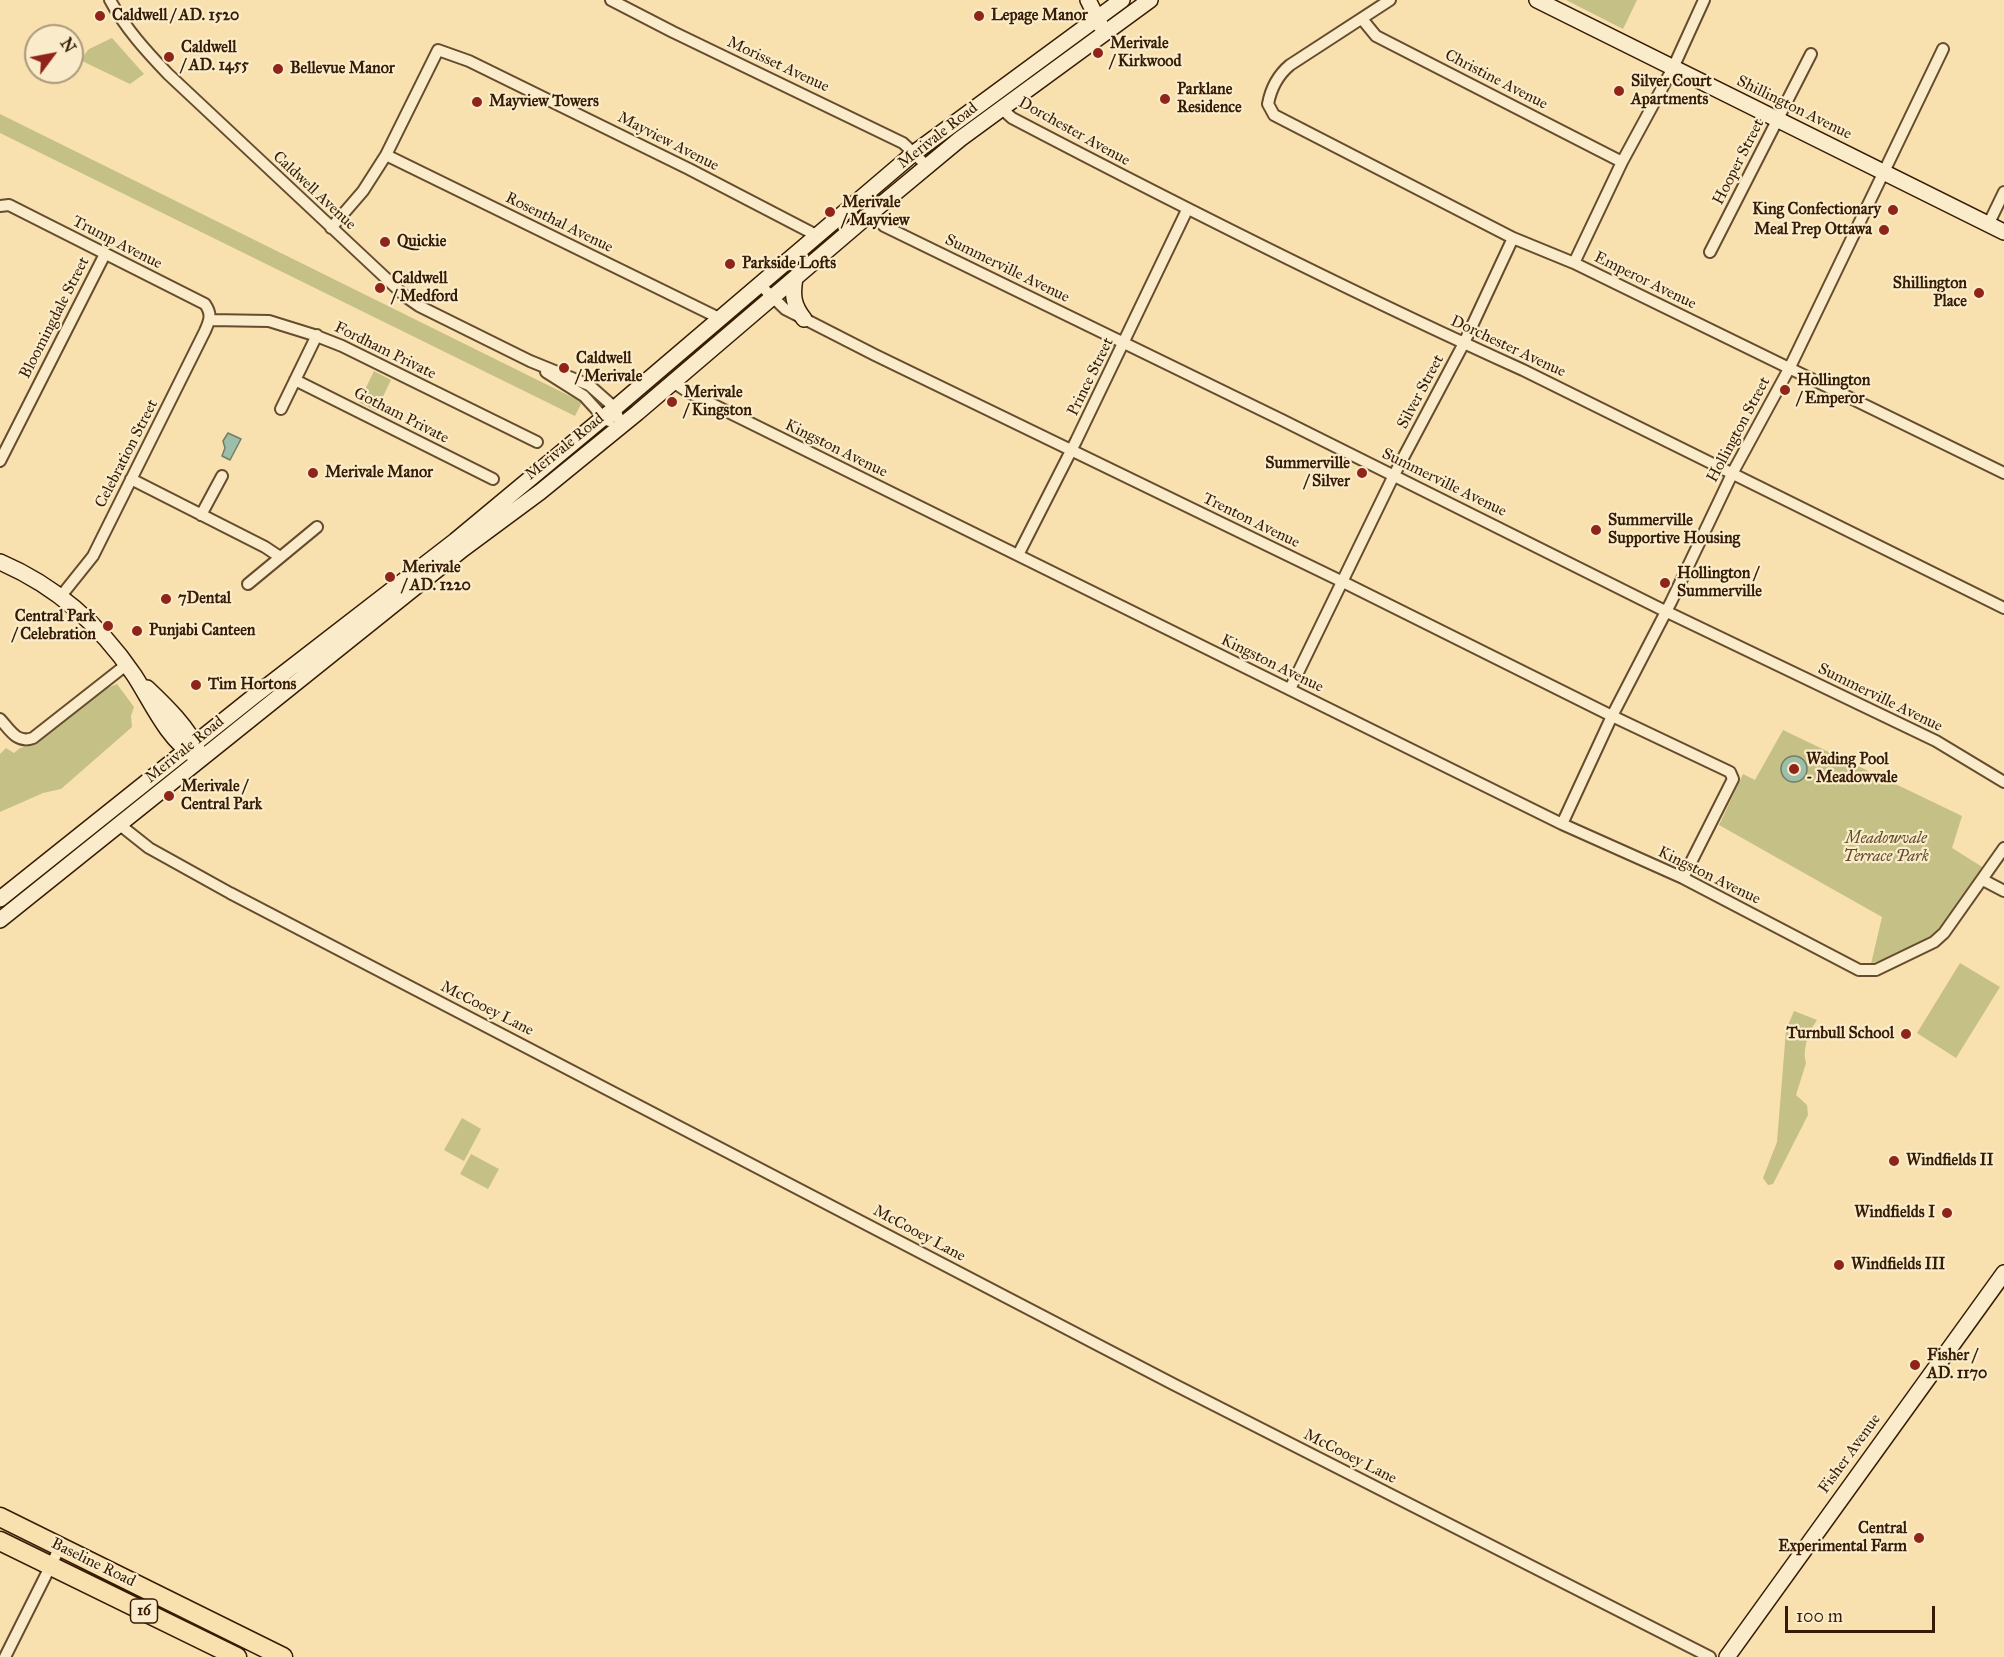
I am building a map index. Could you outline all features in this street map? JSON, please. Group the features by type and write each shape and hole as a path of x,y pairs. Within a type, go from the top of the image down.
{"main road":[{"path":"1088,0 1105,34"},
{"name":"Merivale Road","path":"0,920 463,549 540,492 927,166 1150,0"},
{"name":"Shillington Avenue","path":"1537,0 2004,232"},
{"name":"Merivale Road","path":"0,899 190,746 455,541 914,153 1097,19 1112,3"},
{"path":"1112,3 1117,25"},
{"path":"871,213 871,203 914,153"},
{"path":"795,278 792,294 794,303 804,318"},
{"path":"0,562 26,574 61,596 98,630 130,671 155,712 202,760"},
{"name":"Fisher Avenue","path":"1727,1657 2004,1273"},
{"name":"Baseline Road","path":"0,1517 282,1657"},
{"name":"Baseline Road","path":"0,1540 237,1657"}],"street":[{"name":"Caldwell Avenue","path":"110,0 119,17 168,74 406,297 419,306 530,361 609,413 621,426"},
{"name":"Morisset Avenue","path":"611,0 871,126 903,143 927,166"},
{"path":"1362,19 1390,0"},
{"path":"1574,263 1623,162 1673,68 1704,0"},
{"name":"Emperor Avenue","path":"1362,19 1281,72 1270,92 1268,104 1274,114 1513,238 1574,263 2004,473"},
{"name":"Christine Avenue","path":"1362,19 1376,36 1623,162"},
{"name":"Mayview Avenue","path":"386,154 438,50 469,61 562,106 816,235"},
{"name":"Hollington Street","path":"1562,824 1612,716 1732,472 1790,367 1943,50"},
{"name":"Hooper Street","path":"1710,252 1811,54"},
{"name":"Dorchester Avenue","path":"1002,110 1012,118 1187,210 1523,370 2004,608"},
{"path":"331,228 363,191 386,154"},
{"name":"Rosenthal Avenue","path":"386,154 719,318"},
{"path":"1988,225 2004,192"},
{"name":"Trump Avenue","path":"0,206 9,205 205,304 210,310 211,320"},
{"name":"Prince Street","path":"1018,555 1071,451 1187,210"},
{"name":"Summerville Avenue","path":"871,213 884,226 1394,475 1665,611 1936,741 2004,782"},
{"name":"Silver Street","path":"1290,689 1394,475 1464,343 1513,238"},
{"name":"Bloomingdale Street","path":"0,461 105,254"},
{"name":"Trenton Avenue","path":"759,284 786,309 1071,451 1730,772 1733,779 1683,878"},
{"name":"Fordham Private","path":"211,320 269,321 317,335 537,442"},
{"name":"Celebration Street","path":"61,596 93,556 211,320"},
{"path":"281,409 317,335"},
{"name":"Gotham Private","path":"296,380 493,479"},
{"name":"Kingston Avenue","path":"673,382 688,392 1562,824 1683,878 1859,970 1876,970 1934,942 1944,933 1983,880"},
{"path":"201,515 222,476"},
{"path":"130,479 280,557"},
{"path":"248,584 317,527"},
{"path":"0,719 17,737 25,740 33,738 130,671"},
{"name":"McCooey Lane","path":"120,825 149,848 262,909 1162,1378 1710,1657"},
{"path":"2004,848 1983,880 2004,891"},
{"path":"5,1657 60,1547"}],"green space":[{"path":"1566,0 1637,0 1623,29"},
{"path":"112,38 144,74 130,84 84,62 84,55 89,49"},
{"path":"0,114 582,402 575,416 0,133"},
{"path":"374,371 391,380 376,411 359,402"},
{"path":"117,684 134,707 131,716 132,727 61,789 43,793 0,812 0,754 6,748 14,753 20,748 33,745 107,688"},
{"name":"Meadowvale Terrace Park","path":"1783,730 1962,816 1952,848 1984,868 1947,920 1918,945 1871,964 1882,917 1719,825 1743,774 1755,780"},
{"path":"1960,963 2000,987 1956,1058 1917,1033"},
{"path":"1794,1011 1817,1020 1807,1040 1806,1063 1796,1095 1807,1105 1808,1115 1773,1184 1768,1185 1763,1178 1777,1142 1786,1030"},
{"path":"462,1118 481,1129 464,1161 444,1150"},
{"path":"471,1154 499,1169 488,1189 460,1174"}],"shaded area":[{"path":"228,433 241,439 230,460 222,456 225,448 223,441"},
{"name":"Wading Pool - Meadowvale","path":"1794,756 1803,760 1807,769 1803,778 1794,782 1785,778 1781,769 1785,760"}],"place":[{"name":"Caldwell / AD. 1520","path":"100,16"},
{"name":"Lepage Manor","path":"979,16"},
{"name":"Merivale / Kirkwood","path":"1098,53"},
{"name":"Caldwell / AD. 1455","path":"169,57"},
{"name":"Bellevue Manor","path":"278,69"},
{"name":"Silver Court Apartments","path":"1619,91"},
{"name":"Parklane Residence","path":"1165,99"},
{"name":"Mayview Towers","path":"477,102"},
{"name":"King Confectionary","path":"1893,210"},
{"name":"Merivale / Mayview","path":"830,212"},
{"name":"Meal Prep Ottawa","path":"1884,230"},
{"name":"Quickie","path":"385,242"},
{"name":"Parkside Lofts","path":"730,264"},
{"name":"Caldwell / Medford","path":"380,288"},
{"name":"Shillington Place","path":"1979,293"},
{"name":"Caldwell / Merivale","path":"564,368"},
{"name":"Hollington / Emperor","path":"1785,390"},
{"name":"Merivale / Kingston","path":"672,402"},
{"name":"Merivale Manor","path":"313,473"},
{"name":"Summerville / Silver","path":"1362,473"},
{"name":"Summerville Supportive Housing","path":"1596,530"},
{"name":"Merivale / AD. 1220","path":"390,577"},
{"name":"Hollington / Summerville","path":"1665,583"},
{"name":"7Dental","path":"166,599"},
{"name":"Central Park / Celebration","path":"108,626"},
{"name":"Punjabi Canteen","path":"137,631"},
{"name":"Tim Hortons","path":"196,685"},
{"name":"Wading Pool - Meadowvale","path":"1794,769"},
{"name":"Merivale / Central Park","path":"169,796"},
{"name":"Turnbull School","path":"1906,1034"},
{"name":"Windfields II","path":"1894,1161"},
{"name":"Windfields I","path":"1947,1213"},
{"name":"Windfields III","path":"1839,1265"},
{"name":"Fisher / AD. 1170","path":"1915,1365"},
{"name":"Central Experimental Farm","path":"1919,1538"}]}
